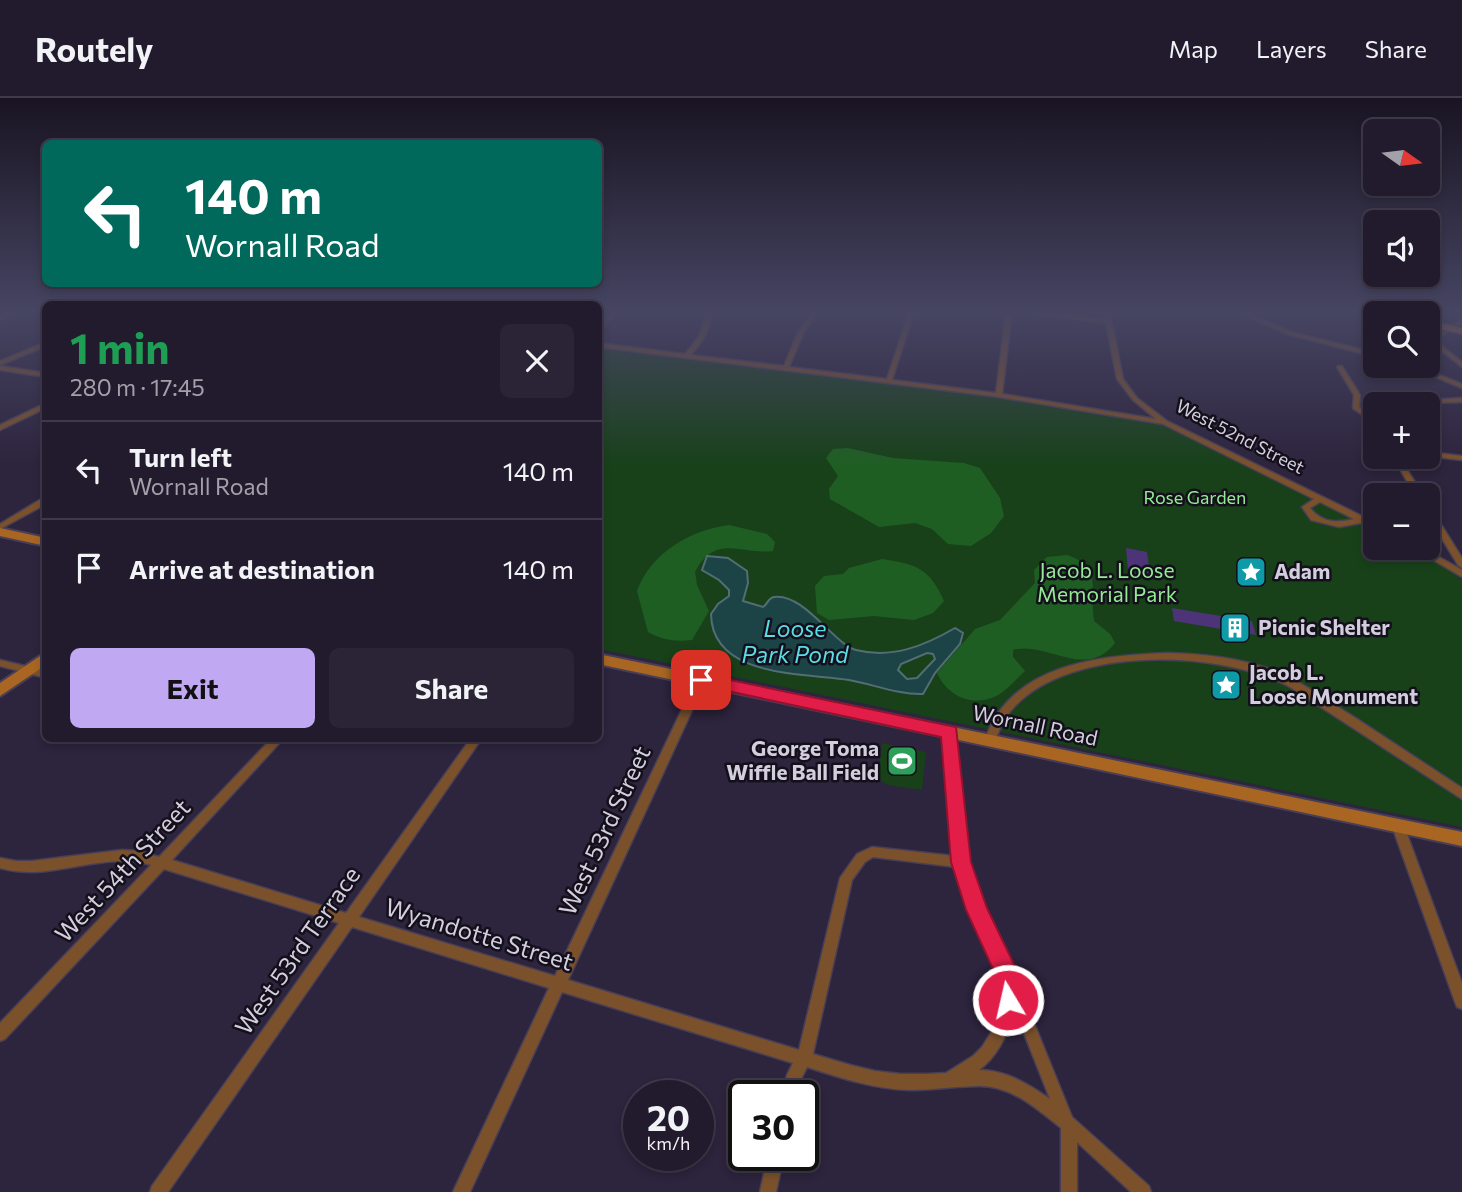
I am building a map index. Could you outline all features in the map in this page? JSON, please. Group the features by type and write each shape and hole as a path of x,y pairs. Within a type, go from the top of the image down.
{"main road":[{"path":"0,532 42,541"},
{"path":"0,691 42,660"},
{"name":"Wornall Road","path":"602,660 1462,839"}],"street":[{"path":"745,363 999,394 1165,422"},
{"path":"786,368 788,363"},
{"path":"889,381 895,363"},
{"path":"999,394 1003,363"},
{"name":"West 52nd Street","path":"1117,363 1120,379 1136,399 1165,422 1363,520"},
{"path":"0,366 42,374"},
{"path":"1340,367 1357,395 1356,408 1363,414"},
{"path":"1440,378 1462,386"},
{"path":"1440,401 1458,400 1456,391 1448,381"},
{"path":"0,428 42,407"},
{"path":"1440,455 1462,458"},
{"path":"1320,499 1306,507 1314,519 1339,525 1363,520"},
{"path":"0,527 42,502"},
{"path":"1440,530 1462,565"},
{"path":"1440,549 1452,549"},
{"path":"1438,560 1462,574"},
{"path":"990,740 995,722 1014,702 1044,678 1062,671 1155,655 1199,658 1252,668 1280,678 1462,794"},
{"path":"0,663 42,674"},
{"name":"West 53rd Street","path":"461,1192 701,680"},
{"path":"950,732 961,862 977,910 1010,981 1069,1128 1069,1192"},
{"name":"West 54th Street","path":"0,1034 275,742"},
{"name":"West 53rd Terrace","path":"158,1192 474,742"},
{"path":"1398,826 1462,1002"},
{"path":"794,1080 805,1057 846,878 853,867 872,852 961,862"},
{"name":"Wyandotte Street","path":"0,863 45,866 117,854 161,863 877,1079 942,1081 990,1078 1005,1082 1044,1103 1143,1192"},
{"name":"Wyandotte Street","path":"942,1081 975,1067 997,1040 1006,1020 1010,981"},
{"path":"768,1192 773,1171"}],"green space":[{"name":"Jacob L. Loose Memorial Park","path":"602,363 730,363 998,396 1161,423 1363,524 1363,560 1436,560 1462,580 1462,827 602,650"},
{"path":"848,448 893,458 964,463 980,468 1000,498 1004,516 991,533 971,546 948,544 932,529 915,523 879,527 830,499 829,489 838,476 826,458 833,449"},
{"path":"729,525 767,534 775,542 773,551 730,548 711,553 695,572 697,585 709,611 692,640 669,640 648,632 637,591 652,565 686,538"},
{"path":"1067,555 1079,560 1090,573 1094,621 1110,634 1115,643 1104,654 1091,659 1065,657 1025,648 1013,650 1013,657 1025,671 1002,692 994,697 976,701 953,693 937,673 975,629 1000,620 1035,583 1034,570 1047,557"},
{"path":"882,559 904,563 921,570 939,590 944,601 933,613 914,620 874,616 829,620 817,613 815,586 824,576 843,574 849,568"},
{"name":"George Toma Wiffle Ball Field","path":"882,743 926,752 922,790 888,785 878,779"}],"water":[{"name":"Loose Park Pond","path":"707,556 728,558 747,571 748,583 743,601 763,607 774,597 796,602 838,639 856,650 895,652 920,645 955,628 963,633 960,644 935,673 923,694 895,691 849,680 765,669 744,662 727,651 715,635 711,614 718,604 729,596 729,590 702,570","holes":["927,653 933,654 935,659 917,678 907,679 898,670 901,664"]}],"building":[{"path":"1126,548 1147,552 1150,573 1128,570"},
{"name":"Picnic Shelter","path":"1172,608 1252,621 1256,635 1174,621"}],"place":[{"name":"Adam","path":"1251,572"},
{"name":"Picnic Shelter","path":"1235,628"},
{"name":"Jacob L. Loose Monument","path":"1226,685"},
{"name":"George Toma Wiffle Ball Field","path":"902,761"}],"route":[{"path":"701,680 950,732 961,862 977,910 1010,981 1008,1000"}],"park label":[{"name":"Rose Garden","path":"1195,498"}]}
